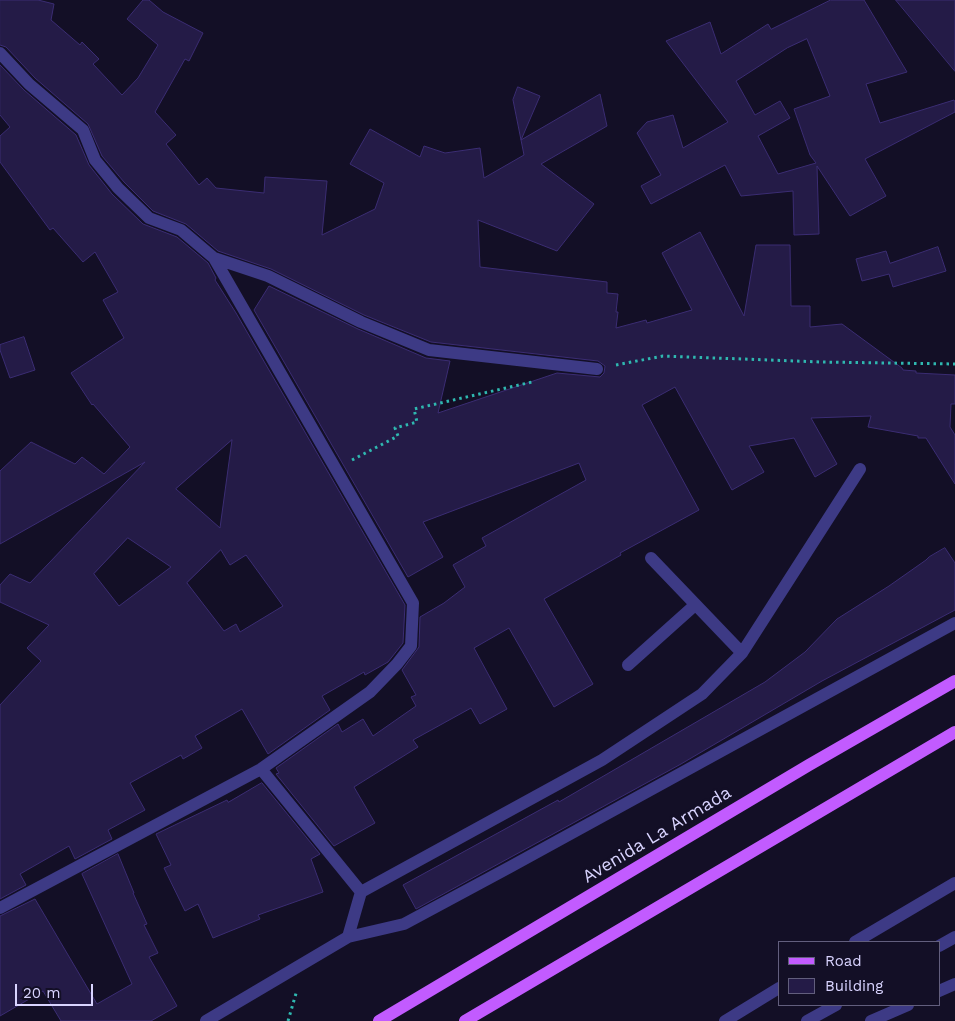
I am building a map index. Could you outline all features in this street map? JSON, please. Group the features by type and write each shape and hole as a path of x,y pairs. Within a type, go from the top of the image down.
{"main road":[{"name":"Avenida La Armada","path":"379,1021 800,770 955,681"},
{"path":"464,1021 955,732"}],"street":[{"path":"0,53 29,84 83,130 95,160 118,188 149,218 181,230 214,258 413,603 411,646 397,664 370,692 261,769 0,908"},
{"path":"214,258 268,276 360,322 429,350 596,369"},
{"path":"348,937 361,892 602,760 702,694 742,653 860,469"},
{"path":"651,558 742,653"},
{"path":"628,665 695,605"},
{"path":"206,1021 348,937 404,924 955,623"},
{"path":"261,769 361,892"},
{"path":"857,941 955,882"},
{"path":"940,945 955,937"},
{"path":"940,991 955,984"},
{"path":"725,1021 778,989"},
{"path":"807,1021 834,1006"},
{"path":"871,1021 906,1006"}],"path":[{"path":"596,369 663,356 821,362 955,364"},
{"path":"336,468 398,436 395,428 417,422 414,409 534,382"}],"building":[{"path":"0,0 38,0 54,4 51,20 80,45 82,42 99,59 93,64 122,95 138,78 158,45 127,19 143,0 149,0 163,12 203,33 189,61 185,59 155,112 176,135 166,144 199,185 207,178 216,188 264,193 265,177 327,181 322,235 375,209 384,183 350,164 370,129 420,157 424,146 445,153 480,148 484,178 524,155 521,140 600,94 607,126 541,164 594,204 557,251 478,220 480,267 607,282 607,293 618,294 616,328 646,320 647,323 692,310 662,253 700,232 744,316 756,245 790,245 791,306 810,306 810,327 842,324 903,370 916,371 916,373 955,375 955,404 951,404 950,427 955,435 955,484 926,438 868,427 871,416 811,418 837,464 815,477 794,438 749,446 764,472 732,490 675,387 642,405 699,510 620,553 621,555 544,599 593,684 554,707 509,628 474,648 507,709 480,724 471,708 413,740 418,747 354,787 375,823 334,846 276,774 279,773 276,768 338,724 342,732 363,719 373,736 416,706 411,697 416,695 402,670 419,647 420,617 444,603 465,587 453,565 486,546 482,538 586,480 579,463 423,522 443,557 408,577 254,310 269,286 358,329 426,358 450,361 438,413 557,373 600,377 604,373 605,366 598,361 431,342 364,315 271,269 218,251 186,224 153,211 124,182 102,156 88,124 35,78 6,47 0,45"},
{"path":"831,0 864,0 907,72 866,84 880,123 954,100 955,112 865,159 886,196 850,216 817,166 819,234 794,235 793,191 741,196 725,165 651,204 641,186 661,175 637,133 647,122 673,115 683,148 728,122 666,41 710,22 721,54 768,24 771,29","holes":["807,39 830,96 794,109 810,155 816,163 778,174 758,136 790,118 780,101 755,115 736,81 787,48"]},
{"path":"896,0 955,0 955,71"},
{"path":"0,65 24,90 76,135 89,165 112,194 143,224 177,237 208,263 216,278 215,280 405,605 403,643 388,662 365,675 364,672 322,696 330,710 268,754 242,709 195,736 202,748 183,759 181,755 130,783 145,810 108,830 112,839 75,859 69,846 20,874 26,885 0,899 0,705 41,661 27,648 49,625 0,602 0,585 10,574 30,583 145,462 0,544 0,471 31,442 75,464 82,457 104,474 130,447 92,405 71,373 124,338 103,300 118,292 95,252 83,262 53,228 50,230 0,162 0,136 10,127 0,115","holes":["232,440 220,528 176,489","128,538 171,567 119,606 94,574","221,550 230,565 246,555 283,606 240,632 236,624 224,631 187,583"]},
{"path":"518,87 540,96 521,140 513,100"},
{"path":"938,247 946,271 893,287 889,274 862,281 856,259 886,251 890,263"},
{"path":"24,337 35,370 10,378 0,345"},
{"path":"945,548 955,563 955,610 822,681 681,764 416,909 403,885 558,800 559,802 765,682 805,652 837,619"},
{"path":"262,783 320,854 311,859 323,892 258,915 260,919 213,938 198,904 185,911 164,868 171,865 156,834 227,800 228,802"},
{"path":"118,854 147,924 144,925 158,953 149,957 177,1006 151,1021 61,1021 43,991 0,1016 0,916 35,899 97,1004 132,984 82,874"}]}
